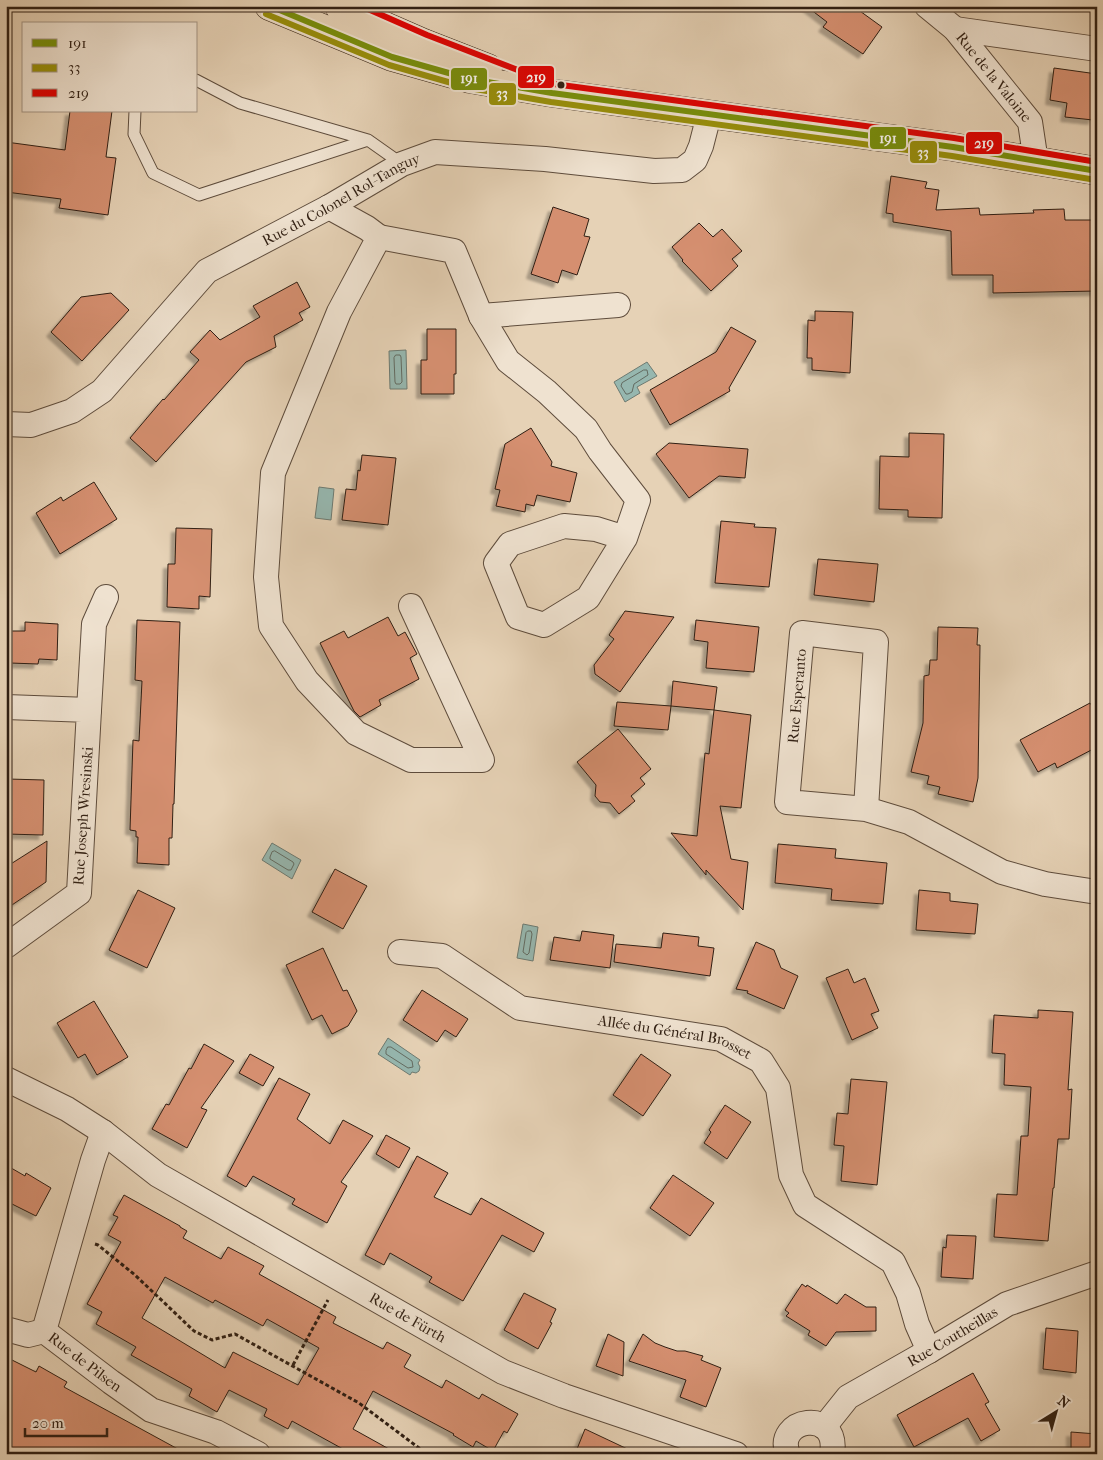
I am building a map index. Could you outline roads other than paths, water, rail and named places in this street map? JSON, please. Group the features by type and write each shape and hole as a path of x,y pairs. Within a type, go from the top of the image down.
{"main road":[{"path":"269,6 392,57 470,79 552,93 953,147 1036,162 1097,170"},
{"path":"339,6 424,43 552,93"}],"street":[{"name":"Rue de la Valoine","path":"927,6 956,29 1030,122 1036,162"},
{"path":"956,29 1097,49"},
{"name":"Rue du Colonel Rol-Tanguy","path":"6,424 31,425 72,410 102,391 207,271 329,207 402,164 435,152 545,158 654,171 682,170 695,160 701,146 709,115"},
{"path":"329,207 367,228 379,237 454,251 481,316 508,361 547,392 586,429 600,451 638,500 625,538 588,598 544,625 518,617 496,563 510,544 564,526 596,530 625,538"},
{"path":"379,237 339,312 273,473 266,577 271,626 307,681 356,733 411,760 482,760 410,606"},
{"path":"481,316 618,305"},
{"name":"Rue Joseph Wresinski","path":"6,946 79,893 94,624 106,597"},
{"name":"Rue Esperanto","path":"866,808 876,642 802,633 787,802 866,808 909,822 1002,872 1044,884 1097,892"},
{"path":"6,708 89,710"},
{"name":"Allée du Général Brosset","path":"400,952 442,956 520,1008 721,1039 761,1061 778,1088 791,1175 804,1205 894,1262 908,1293 929,1351"},
{"path":"6,1079 67,1109 103,1132"},
{"name":"Rue de Pilsen","path":"103,1132 70,1236 44,1331 151,1410 216,1432 258,1454"},
{"name":"Rue de Fürth","path":"103,1132 158,1175 503,1372 564,1396 736,1454"},
{"name":"Rue Coutheillas","path":"824,1427 848,1397 1007,1304 1097,1274"},
{"path":"6,1329 28,1334 44,1331"},
{"path":"782,1452 793,1428 803,1422 814,1422 824,1427 830,1435 833,1445 832,1454"}],"lane":[{"path":"198,81 240,103 368,140 402,164"},
{"path":"135,112 134,134 153,173 199,195 368,140"}],"water":[{"path":"406,350 407,389 390,389 389,351"},
{"path":"647,362 657,376 637,387 640,393 625,402 614,382"},
{"path":"319,487 334,489 331,520 315,518"},
{"path":"272,843 301,860 292,879 262,860"},
{"path":"523,924 538,927 533,961 517,958"},
{"path":"388,1038 420,1060 418,1063 419,1071 416,1073 412,1072 410,1075 378,1054"}]}
